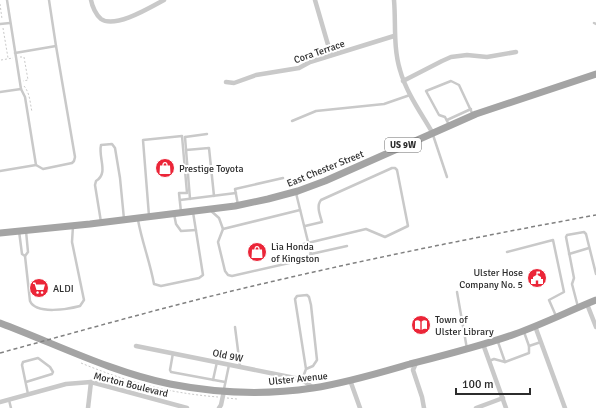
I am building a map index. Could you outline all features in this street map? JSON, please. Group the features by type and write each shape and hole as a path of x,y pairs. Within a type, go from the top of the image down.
{"main road":[{"name":"East Chester Street","path":"0,233 101,223 238,206 268,199 325,181 472,112 596,74"},
{"name":"Ulster Avenue","path":"0,322 105,365 139,376 170,384 224,391 260,392 314,388 416,363 497,340 535,326 596,300"}],"street":[{"path":"90,0 100,18 109,22 126,18 164,0"},
{"path":"314,0 331,55"},
{"path":"394,0 394,36 399,70 432,132"},
{"name":"Cora Terrace","path":"226,82 234,83 256,75 299,68 310,62 394,36"},
{"path":"404,81 451,57 467,55 487,57 516,52"},
{"path":"587,304 596,327"},
{"path":"535,326 565,408"},
{"path":"483,344 506,408"},
{"name":"Old 9W","path":"136,346 302,380 314,388"},
{"path":"416,363 413,370 422,396 424,408"},
{"path":"350,380 360,408"},
{"path":"88,408 91,382"},
{"name":"Morton Boulevard","path":"0,402 66,384 91,382 173,406 187,408"},
{"path":"220,408 224,391"},
{"path":"476,408 503,398"}],"lane":[{"path":"7,0 21,89 25,97 36,165"},
{"path":"0,171 36,165 43,169 72,163 74,161 75,157 49,0"},
{"path":"1,24 10,23"},
{"path":"15,52 56,46"},
{"path":"448,123 445,117 439,115 426,91 451,81 459,85 472,112"},
{"path":"0,92 21,89"},
{"path":"292,121 316,111 384,104 411,95"},
{"path":"432,132 446,177"},
{"path":"149,217 142,140 207,134"},
{"path":"184,136 190,199"},
{"path":"184,136 187,193 179,193 180,200 176,224 181,231 196,230"},
{"path":"101,223 95,185 96,181 101,178 103,174 100,150 101,145 112,144 115,148 124,219"},
{"path":"186,150 209,148 214,196"},
{"path":"291,247 366,229 385,236 408,226 397,170 392,168 321,200 318,207 322,222 304,226"},
{"path":"238,206 235,189 283,178"},
{"path":"295,191 311,254"},
{"path":"180,200 236,193"},
{"path":"209,209 219,218 223,229 218,242 225,271 228,275 232,276 298,261 311,254 347,246"},
{"path":"223,229 301,210"},
{"path":"137,218 154,284 161,286 199,278 203,275 193,211"},
{"path":"22,231 22,254 25,256 31,305 35,307 62,310 80,306 84,300 72,242 73,226"},
{"path":"22,231 28,252 25,256"},
{"path":"578,308 572,284 574,278 567,236 584,232 586,234 596,274"},
{"path":"507,252 553,240 564,292 549,300 556,317"},
{"path":"569,254 589,248"},
{"path":"457,292 467,349"},
{"path":"302,380 306,369 295,299 297,296 307,295 311,305 316,360 314,366 306,369"},
{"path":"235,327 240,367"},
{"path":"489,361 494,359 505,362 529,352 529,346 524,330"},
{"path":"497,340 505,362"},
{"path":"529,346 541,342"},
{"path":"173,353 170,370 171,372 225,382"},
{"path":"26,382 52,374 50,367 38,358 25,360 22,365 28,394"},
{"path":"213,380 217,362"},
{"path":"224,391 229,364"},
{"path":"9,400 11,408"}],"path":[{"path":"0,4 2,20 0,20"},
{"path":"1,24 8,59"},
{"path":"24,57 28,80 24,81 24,86 30,97 32,112"}],"railway":[{"path":"0,353 126,318 339,266 596,215"}],"place":[{"name":"Prestige Toyota","path":"165,168"},
{"name":"Lia Honda of Kingston","path":"257,252"},
{"name":"Ulster Hose Company No. 5","path":"537,278"},
{"name":"ALDI","path":"39,288"},
{"name":"Town of Ulster Library","path":"421,325"}]}
